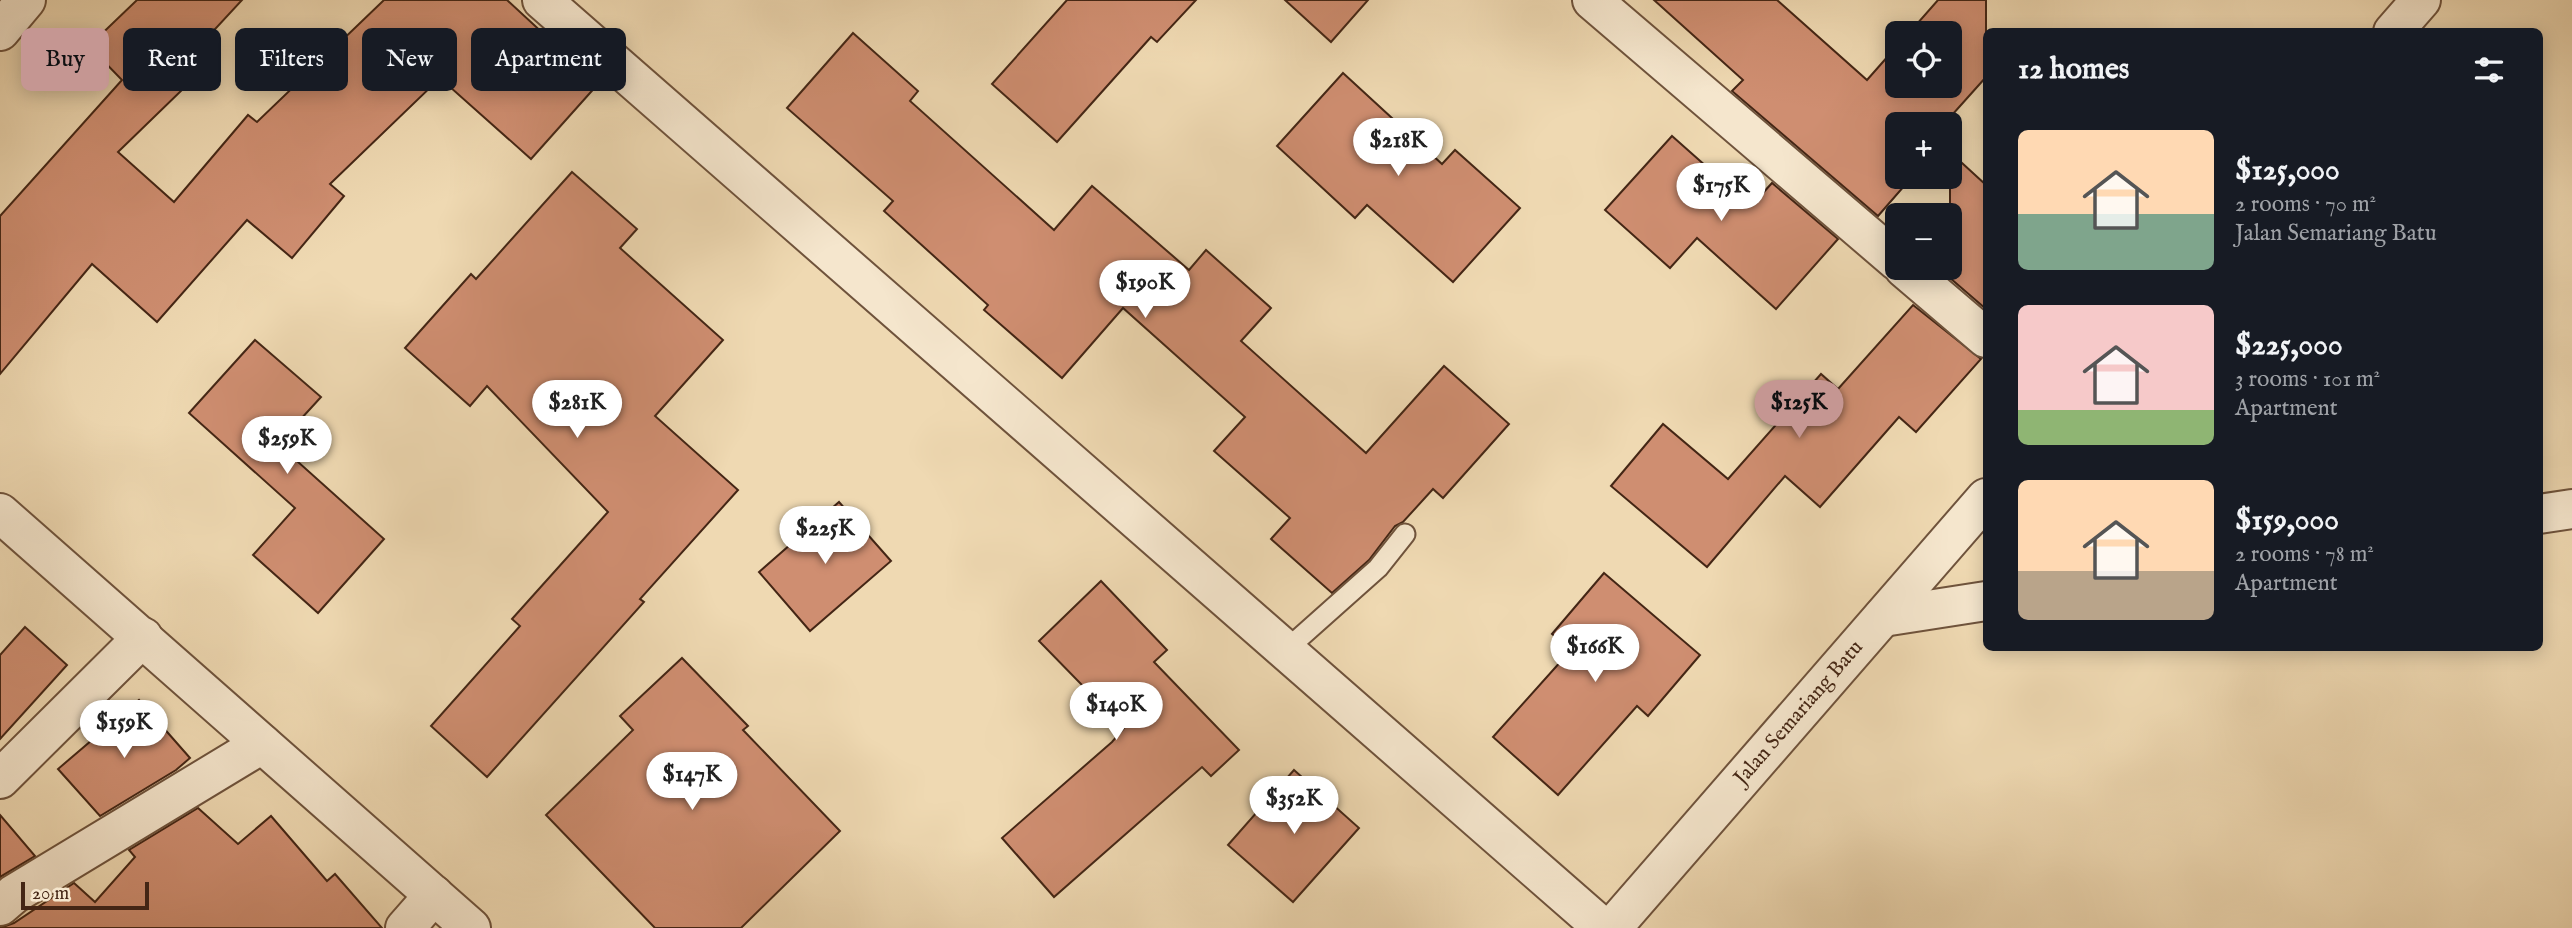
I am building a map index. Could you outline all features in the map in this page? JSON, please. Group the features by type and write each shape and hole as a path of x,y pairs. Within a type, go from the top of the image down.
{"street":[{"path":"0,31 26,0"},
{"path":"542,0 1603,928"},
{"path":"1592,0 1885,251"},
{"path":"2396,28 2421,0"},
{"path":"1918,280 1983,335"},
{"name":"Jalan Semariang Batu","path":"1612,928 1983,501"},
{"path":"2543,513 2572,509"},
{"path":"0,513 471,928"},
{"path":"1883,617 1983,601"},
{"path":"0,779 143,637"},
{"path":"0,906 14,894 262,744"},
{"path":"405,928 434,895"}],"lane":[{"path":"1287,649 1378,568 1405,534"}],"building":[{"path":"137,0 242,0 216,28 123,28 123,91 181,91 118,152 174,202 248,115 257,122 289,91 348,91 348,35 384,0 507,0 537,28 471,28 471,91 592,91 531,159 455,91 457,91 457,28 362,28 362,91 427,91 330,184 344,196 292,258 247,220 157,322 92,264 0,374 0,216 122,80 109,67 108,28"},
{"path":"1067,0 1196,0 1157,42 1151,37 1057,142 992,84"},
{"path":"1285,0 1368,0 1331,42"},
{"path":"1654,0 1777,0 1867,80 1885,60 1885,98 1962,98 1962,21 1920,21 1938,0 1986,0 1983,80 1955,112 1885,112 1885,189 1902,189 1889,203 1885,203 1885,208 1878,216 1732,91 1743,80"},
{"path":"853,33 918,91 910,101 1054,230 1092,186 1189,270 1206,250 1271,308 1241,341 1366,453 1444,366 1509,424 1443,498 1433,489 1403,522 1395,526 1369,560 1332,593 1271,539 1290,518 1214,451 1245,417 1123,308 1062,378 984,310 988,305 884,211 893,201 787,108"},
{"path":"1343,73 1442,164 1455,150 1520,208 1453,282 1367,205 1355,218 1277,146"},
{"path":"1672,136 1751,206 1772,183 1838,239 1776,309 1697,238 1670,268 1605,210"},
{"path":"1962,163 1983,182 1983,306 1952,280 1962,280 1962,203 1950,203 1950,189 1962,189"},
{"path":"572,172 637,229 620,248 723,340 655,416 738,490 640,599 644,602 487,777 431,726 520,626 512,619 608,512 487,386 470,406 405,348 471,274 476,279"},
{"path":"1913,305 1981,359 1916,432 1899,417 1820,507 1785,476 1707,567 1611,486 1663,424 1728,479 1821,374 1838,389"},
{"path":"255,340 321,397 278,444 384,539 318,613 253,555 295,508 189,413"},
{"path":"839,502 891,561 810,631 759,572"},
{"path":"1604,573 1700,655 1648,716 1637,706 1558,795 1493,737 1571,650 1552,634"},
{"path":"1101,581 1167,650 1154,662 1239,750 1211,776 1202,767 1054,897 1002,838 1112,742 1124,728 1039,641"},
{"path":"25,627 67,665 0,739 0,655"},
{"path":"682,658 748,726 743,730 840,831 741,928 655,928 546,815 633,730 620,716"},
{"path":"139,700 190,758 176,770 100,816 58,769"},
{"path":"1294,770 1359,828 1293,902 1228,845"},
{"path":"198,808 238,844 271,816 327,881 335,874 382,928 0,928 14,923 74,883 95,902 135,857 129,850"},
{"path":"0,815 35,856 0,877"}]}
